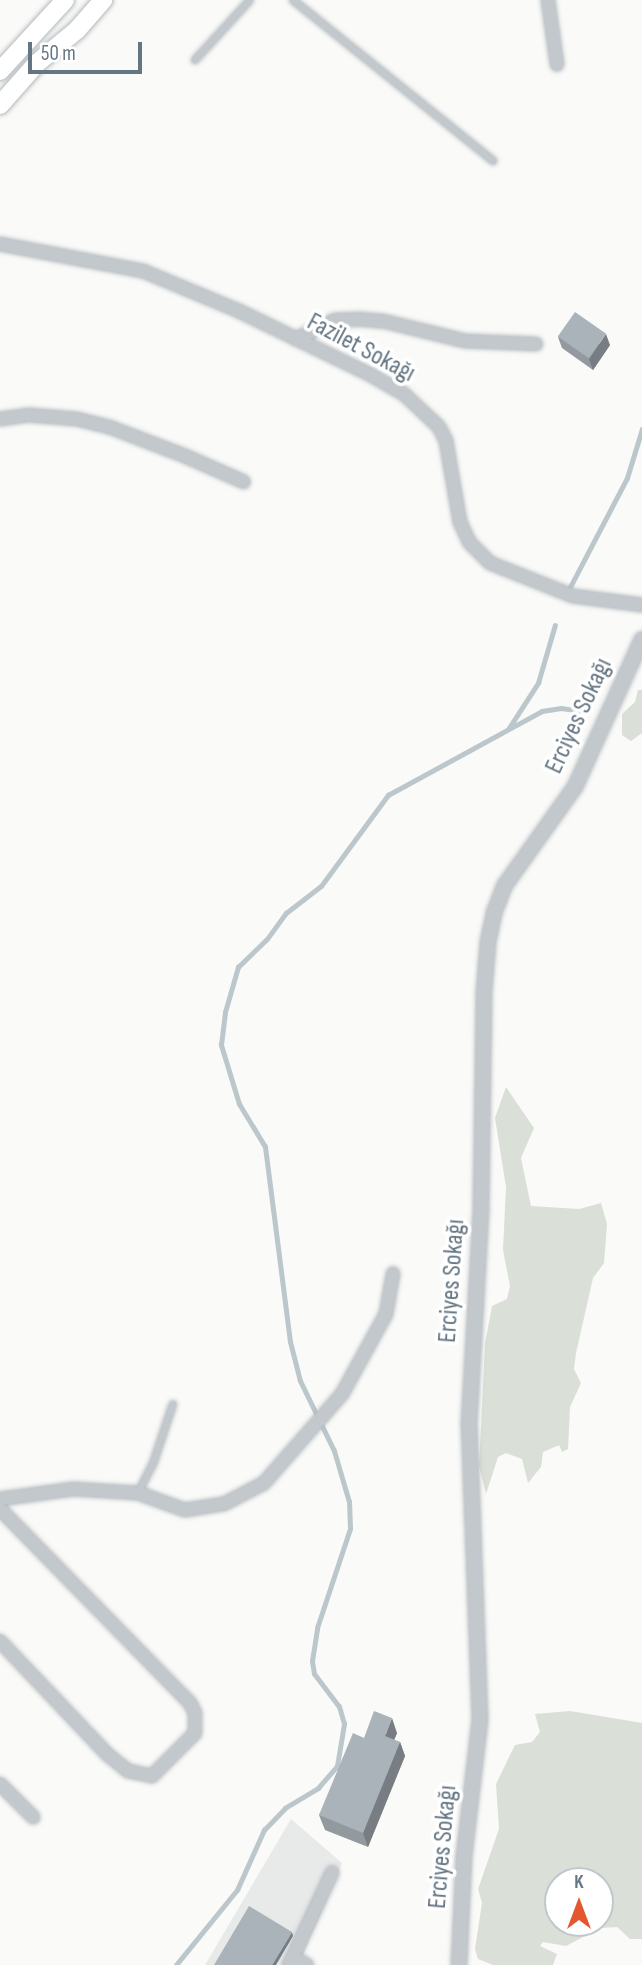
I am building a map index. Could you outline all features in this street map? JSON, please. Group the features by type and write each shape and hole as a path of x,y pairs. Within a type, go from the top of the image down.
{"main road":[{"path":"0,71 65,0"},
{"path":"0,105 37,62 77,30 103,0"}],"street":[{"path":"548,0 557,64"},
{"name":"Fazilet Sokağı","path":"0,244 143,271 239,311 405,395 439,427 446,441 460,522 470,543 490,563 573,596 642,605"},
{"path":"296,340 335,320 358,318 383,321 465,341 537,344"},
{"path":"0,419 52,415 89,422 185,456 244,482"},
{"name":"Erciyes Sokağı","path":"459,1965 464,1856 480,1720 469,1425 481,1209 484,1005 488,942 494,913 505,886 575,788 642,639"},
{"path":"0,1499 73,1489 138,1493 185,1510 224,1504 264,1483 342,1394 386,1314 393,1275"},
{"path":"0,1509 190,1703 195,1713 195,1733 152,1776 128,1770 108,1755 0,1641"},
{"path":"0,1784 33,1817"},
{"path":"307,1965 291,1961 332,1873"}],"lane":[{"path":"195,60 250,0"},
{"path":"293,0 493,161"},
{"path":"138,1493 153,1464 173,1404"}],"shaded area":[{"path":"638,690 642,690 642,733 631,741 622,735 622,714 635,702"},
{"path":"506,1087 534,1128 521,1158 531,1206 579,1209 601,1203 607,1224 604,1263 593,1278 576,1353 574,1369 581,1383 570,1407 568,1449 562,1452 559,1445 543,1452 541,1467 528,1483 522,1459 506,1453 498,1457 486,1494 479,1466 485,1344 492,1306 507,1299 510,1286 503,1250 506,1187 495,1118"},
{"path":"570,1711 642,1723 642,1939 630,1939 614,1927 614,1867 544,1867 544,1937 583,1937 566,1946 543,1942 540,1946 557,1954 553,1965 493,1965 478,1959 475,1949 482,1903 478,1889 499,1829 496,1784 515,1745 532,1742 540,1732 535,1714"},
{"path":"291,1819 342,1863 299,1965 205,1965"}],"building":[{"path":"575,312 606,334 589,358 558,337"},
{"path":"374,1711 392,1718 385,1736 400,1742 363,1833 319,1815 353,1733 364,1738"},
{"path":"249,1906 292,1932 272,1965 214,1965"}],"waterway":[{"path":"569,589 627,478 642,429"},
{"path":"509,728 538,683 555,625"},
{"path":"176,1965 237,1890 264,1830 285,1808 318,1788 337,1766 344,1724 339,1707 314,1674 312,1661 317,1628 350,1529 349,1502 334,1451 300,1381 290,1342 265,1147 239,1104 221,1045 225,1012 238,967 267,939 286,913 321,886 388,795 542,711 561,708 583,711"}]}
